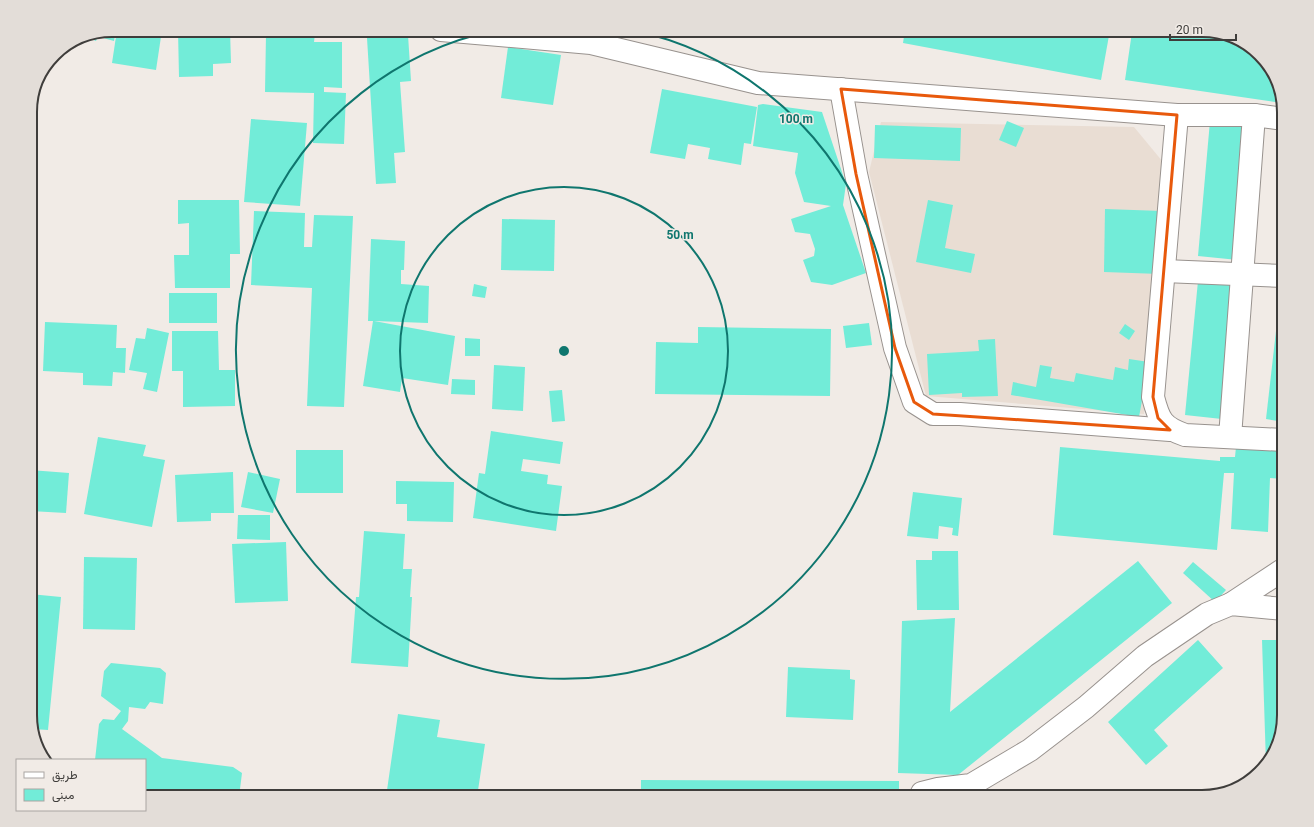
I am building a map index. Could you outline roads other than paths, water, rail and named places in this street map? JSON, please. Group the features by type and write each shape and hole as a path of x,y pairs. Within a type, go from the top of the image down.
{"street":[{"path":"522,37 591,43 758,83 1177,115 1254,115 1277,118"},
{"path":"841,89 856,174 895,348 914,402 933,414 960,414 1170,430 1185,435 1277,440"},
{"path":"1170,430 1158,418 1153,398 1177,115"},
{"path":"1230,437 1254,115"},
{"path":"1164,271 1277,276"},
{"path":"970,790 1030,750 1086,707 1146,656 1207,614 1231,604 1277,574"},
{"path":"1231,604 1277,608"},
{"path":"934,790 953,790"}]}
